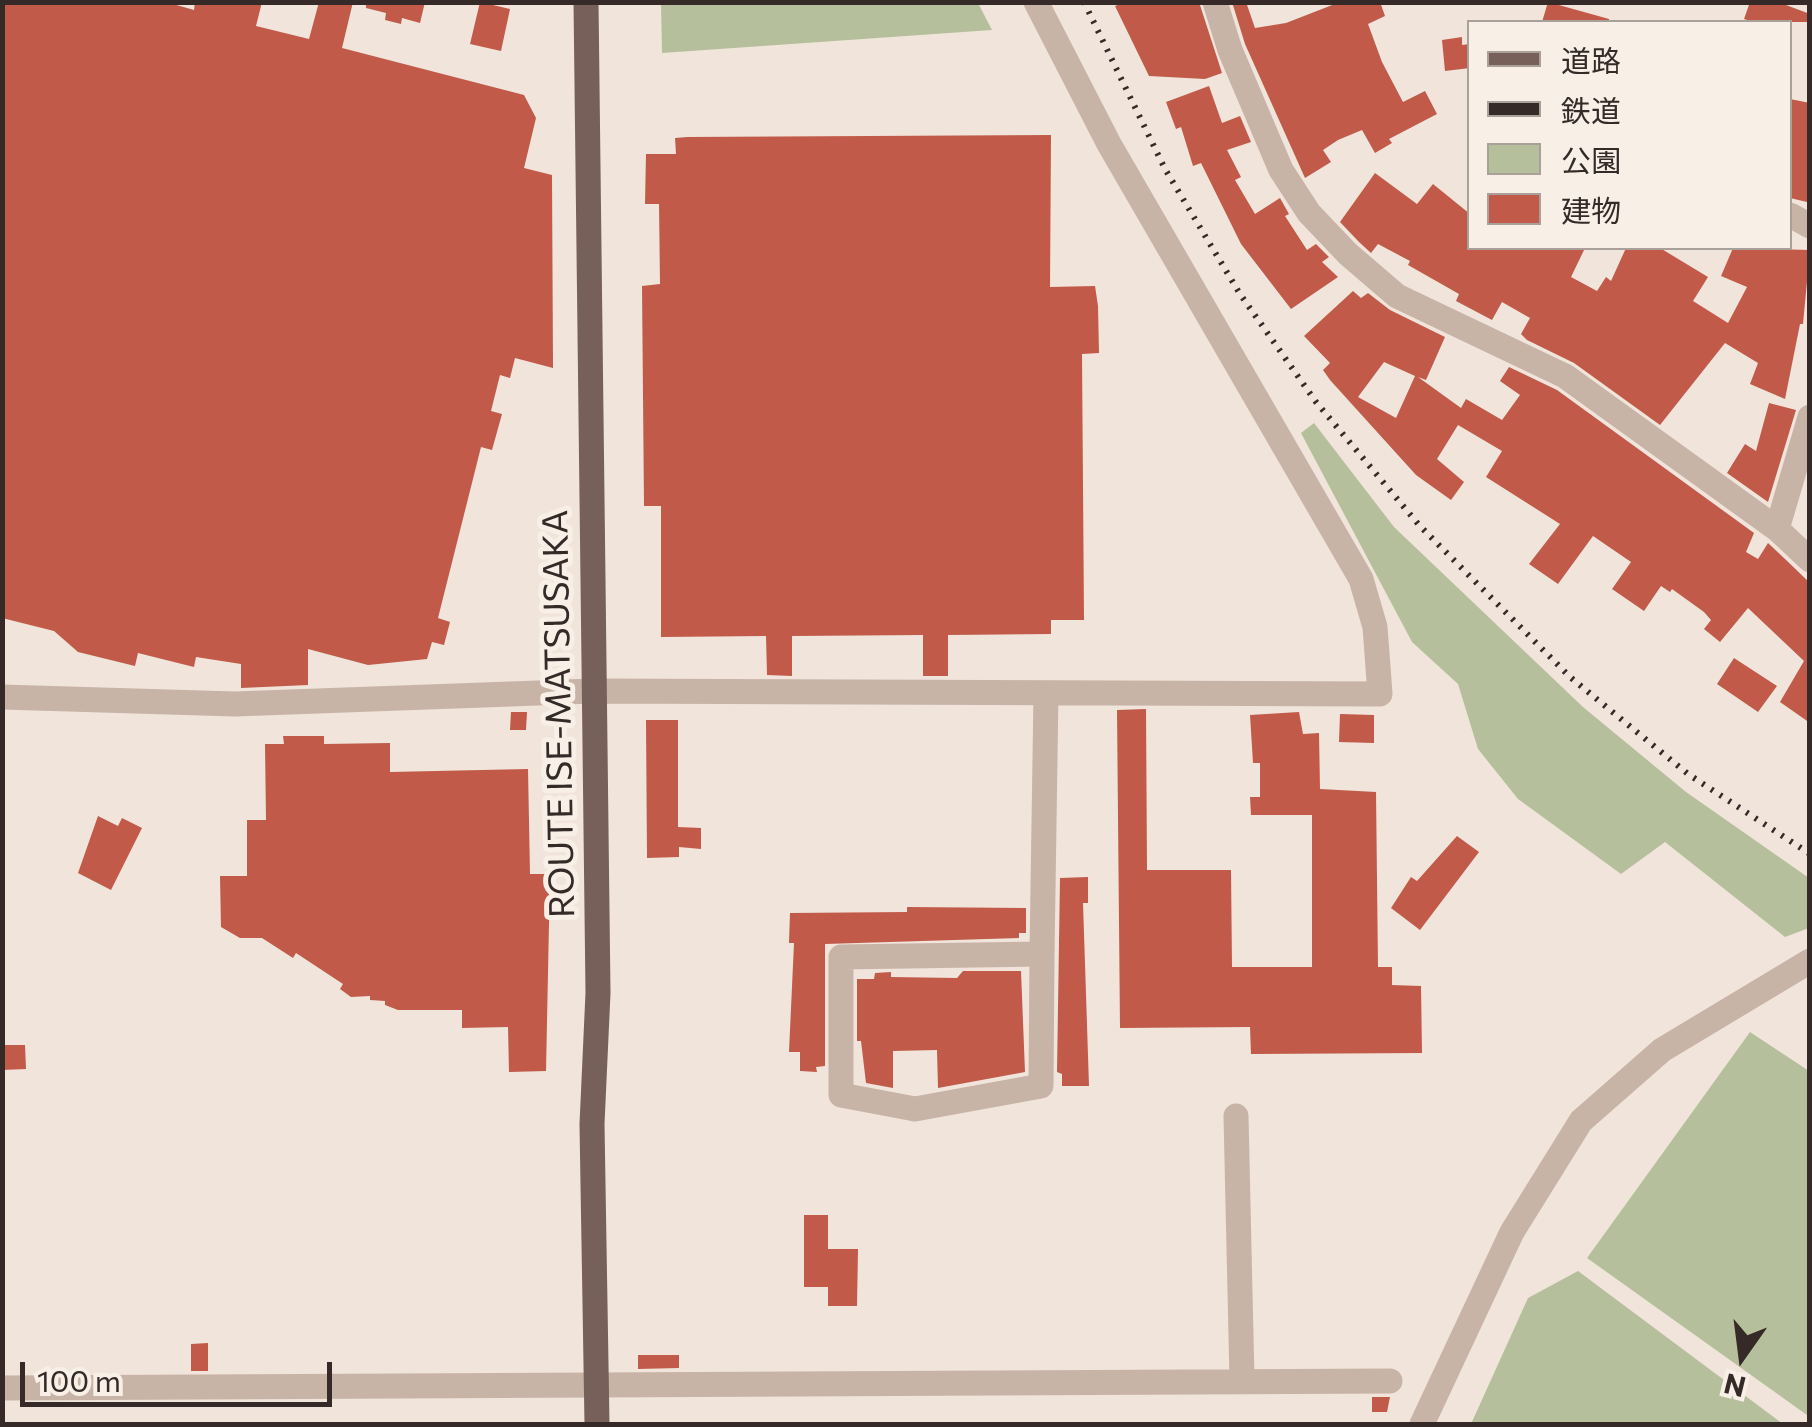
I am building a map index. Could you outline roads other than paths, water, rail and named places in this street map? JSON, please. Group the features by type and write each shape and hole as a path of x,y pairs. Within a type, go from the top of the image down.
{"main road":[{"name":"ROUTE ISE-MATSUSAKA","path":"586,2 598,993 592,1124 597,1424"}],"street":[{"path":"2,697 235,704 593,691 1380,694 1375,627 1362,579 1109,144 1036,2"},
{"path":"1216,2 1230,50 1281,170 1309,214 1348,254 1397,296 1565,376 1777,529 1810,560"},
{"path":"1777,529 1810,416"},
{"path":"1042,954 841,957 841,1095 915,1109 1041,1086 1046,692"},
{"path":"1422,1424 1512,1232 1582,1122 1662,1050 1810,961"},
{"path":"1236,1116 1242,1380"},
{"path":"2,1388 1390,1381"}],"railway":[{"path":"1084,2 1165,169 1240,294 1316,402 1419,525 1570,677 1688,774 1810,854"}]}
